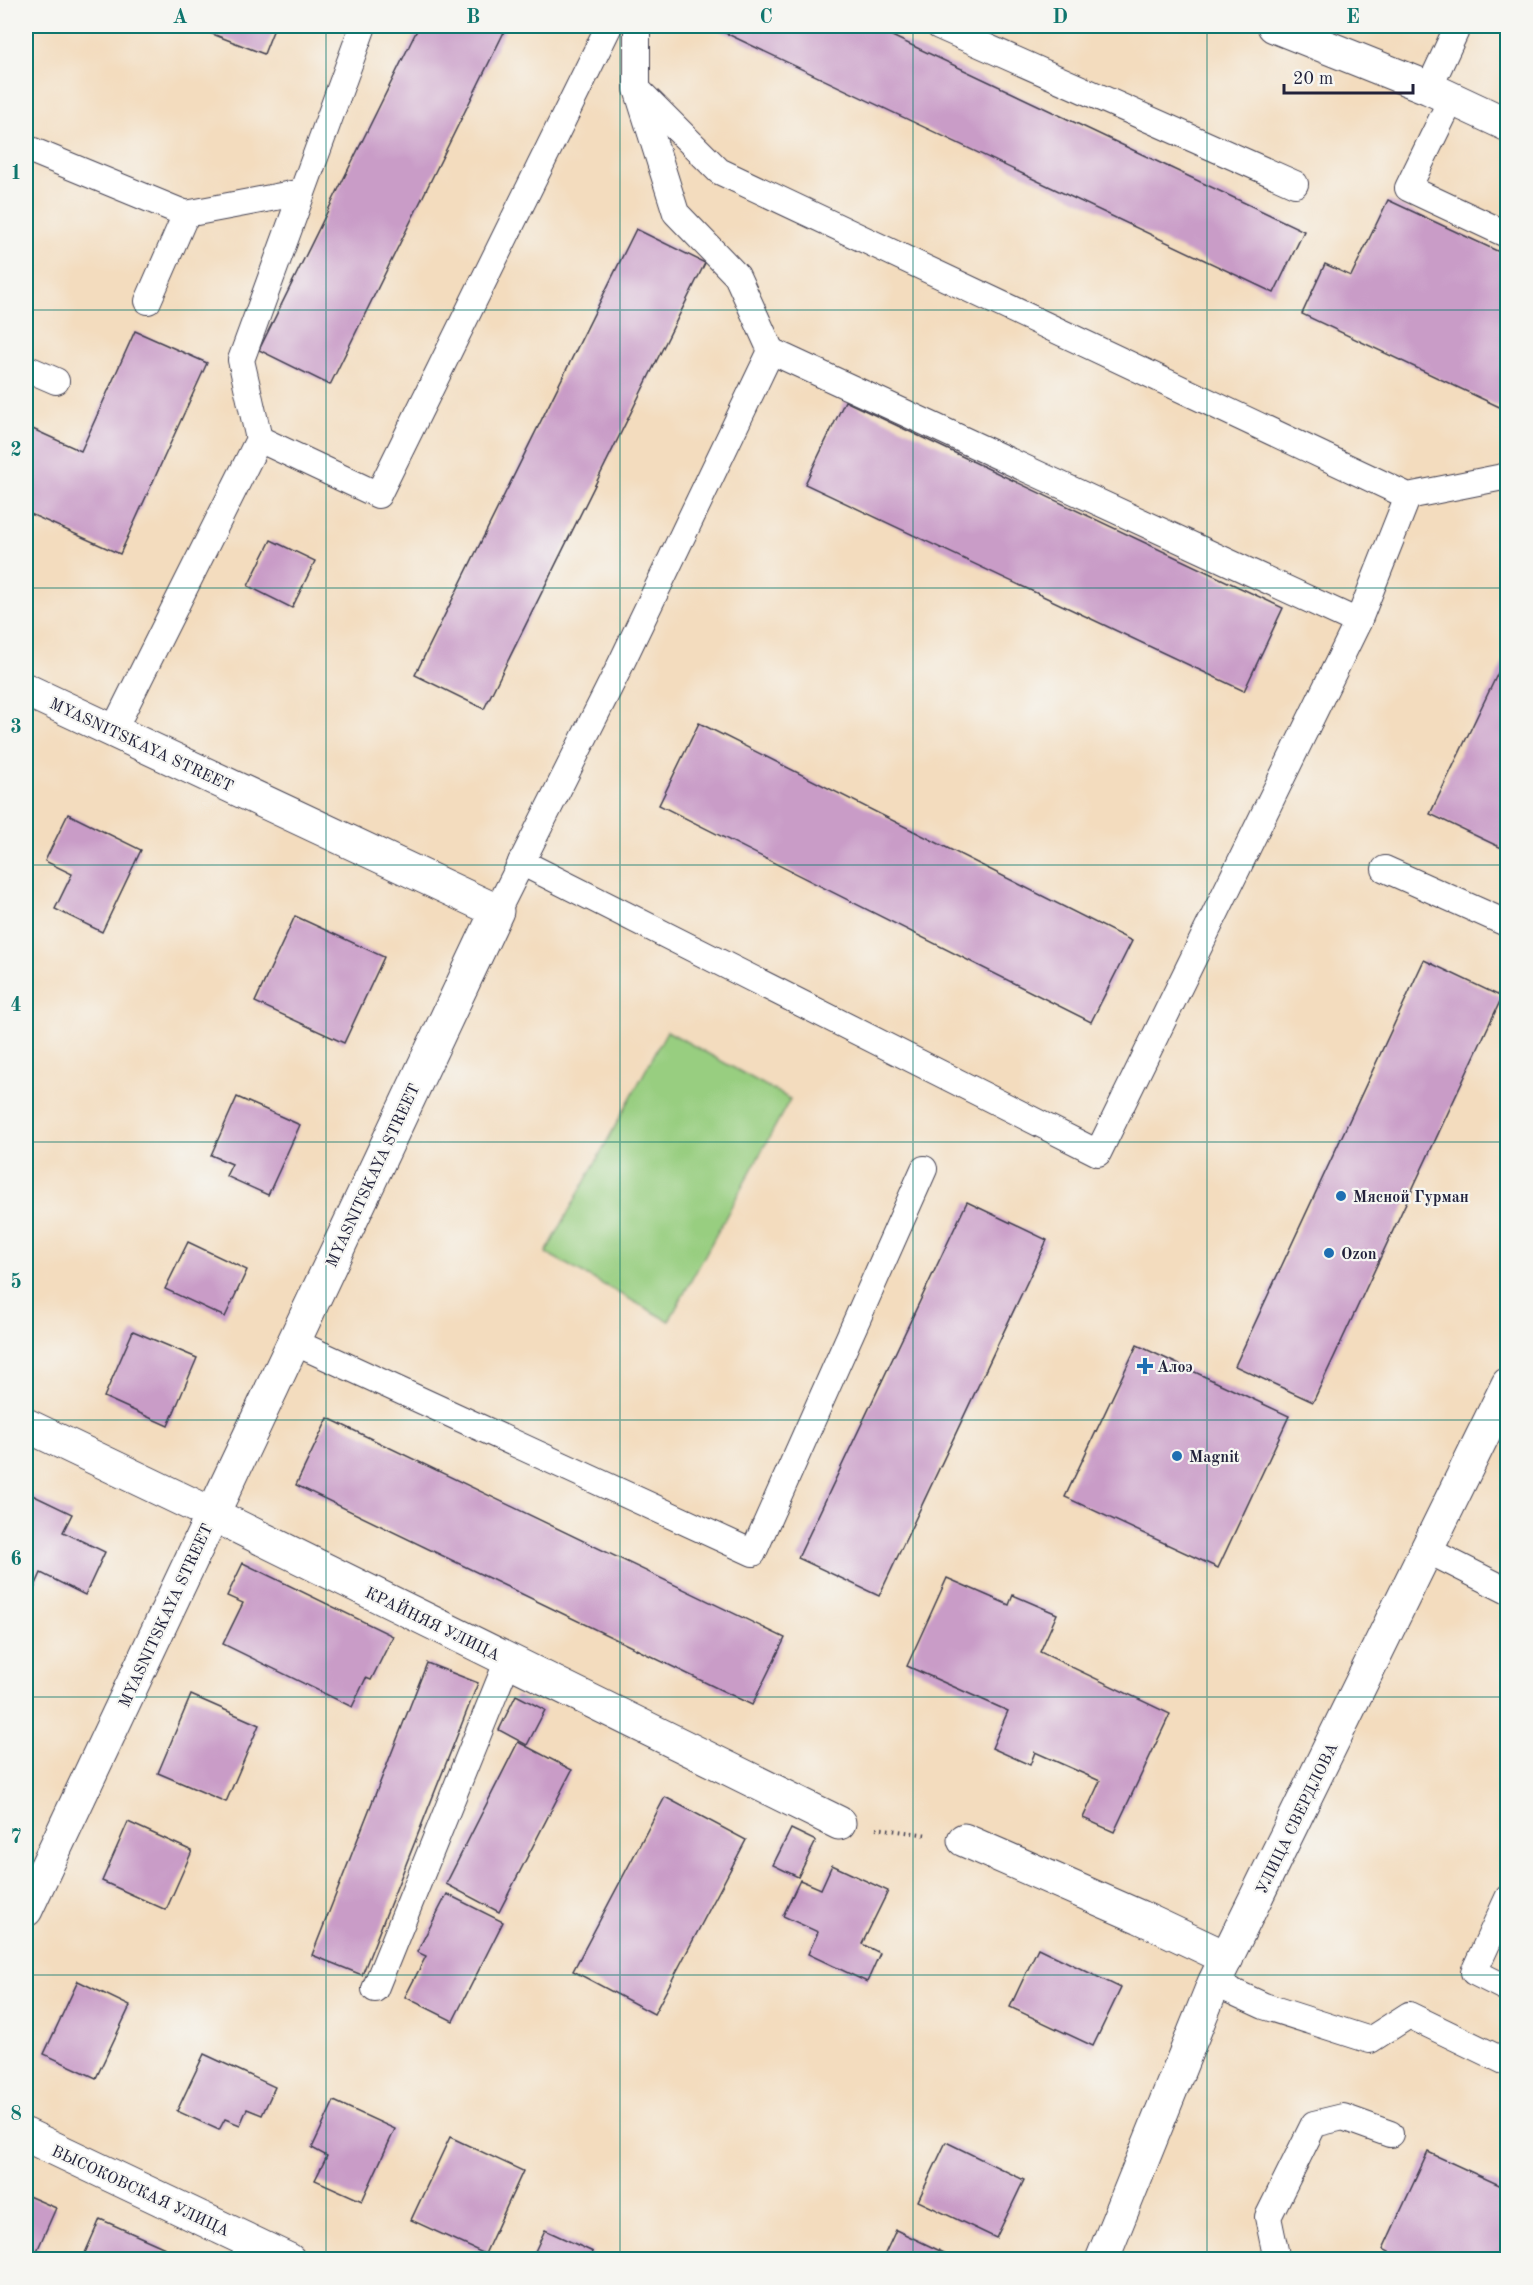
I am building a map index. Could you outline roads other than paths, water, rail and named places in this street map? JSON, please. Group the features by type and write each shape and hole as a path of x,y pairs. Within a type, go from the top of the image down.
{"street":[{"path":"1274,26 1440,93 1508,125"},
{"name":"MYASNITSKAYA STREET","path":"26,690 497,911 26,1910"},
{"name":"УЛИЦА СВЕРДЛОВА","path":"1102,2259 1220,1971 1505,1396"},
{"name":"КРАЙНЯЯ УЛИЦА","path":"26,1425 212,1514 839,1823"},
{"path":"964,1840 1140,1917 1220,1971"},
{"name":"ВЫСОКОВСКАЯ УЛИЦА","path":"26,2135 289,2259"}],"lane":[{"path":"113,731 259,439 241,360 363,26"},
{"path":"259,439 378,495 609,26"},
{"path":"637,26 637,89 676,213 737,276 771,351 1358,622"},
{"path":"939,26 1295,184"},
{"path":"1458,26 1440,93 1408,188 1508,235"},
{"path":"637,89 719,171 1408,496 1508,476"},
{"path":"26,148 186,214 302,192"},
{"path":"148,301 186,214"},
{"path":"497,911 622,662 771,351"},
{"path":"26,368 56,381"},
{"path":"522,862 1098,1153 1358,622 1408,496"},
{"path":"1385,869 1508,924"},
{"path":"294,1342 753,1553 924,1170"},
{"path":"1427,1551 1508,1591"},
{"path":"375,1989 508,1660"},
{"path":"1508,1898 1474,1972 1508,1989"},
{"path":"1220,1971 1264,2006 1370,2040 1409,2015 1508,2063"},
{"path":"1277,2259 1268,2217 1314,2124 1343,2117 1390,2134"}],"place":[{"name":"Мясной Гурман","path":"1341,1196"},
{"name":"Ozon","path":"1329,1253"},
{"name":"Алоэ","path":"1145,1366"},
{"name":"Magnit","path":"1177,1456"}]}
